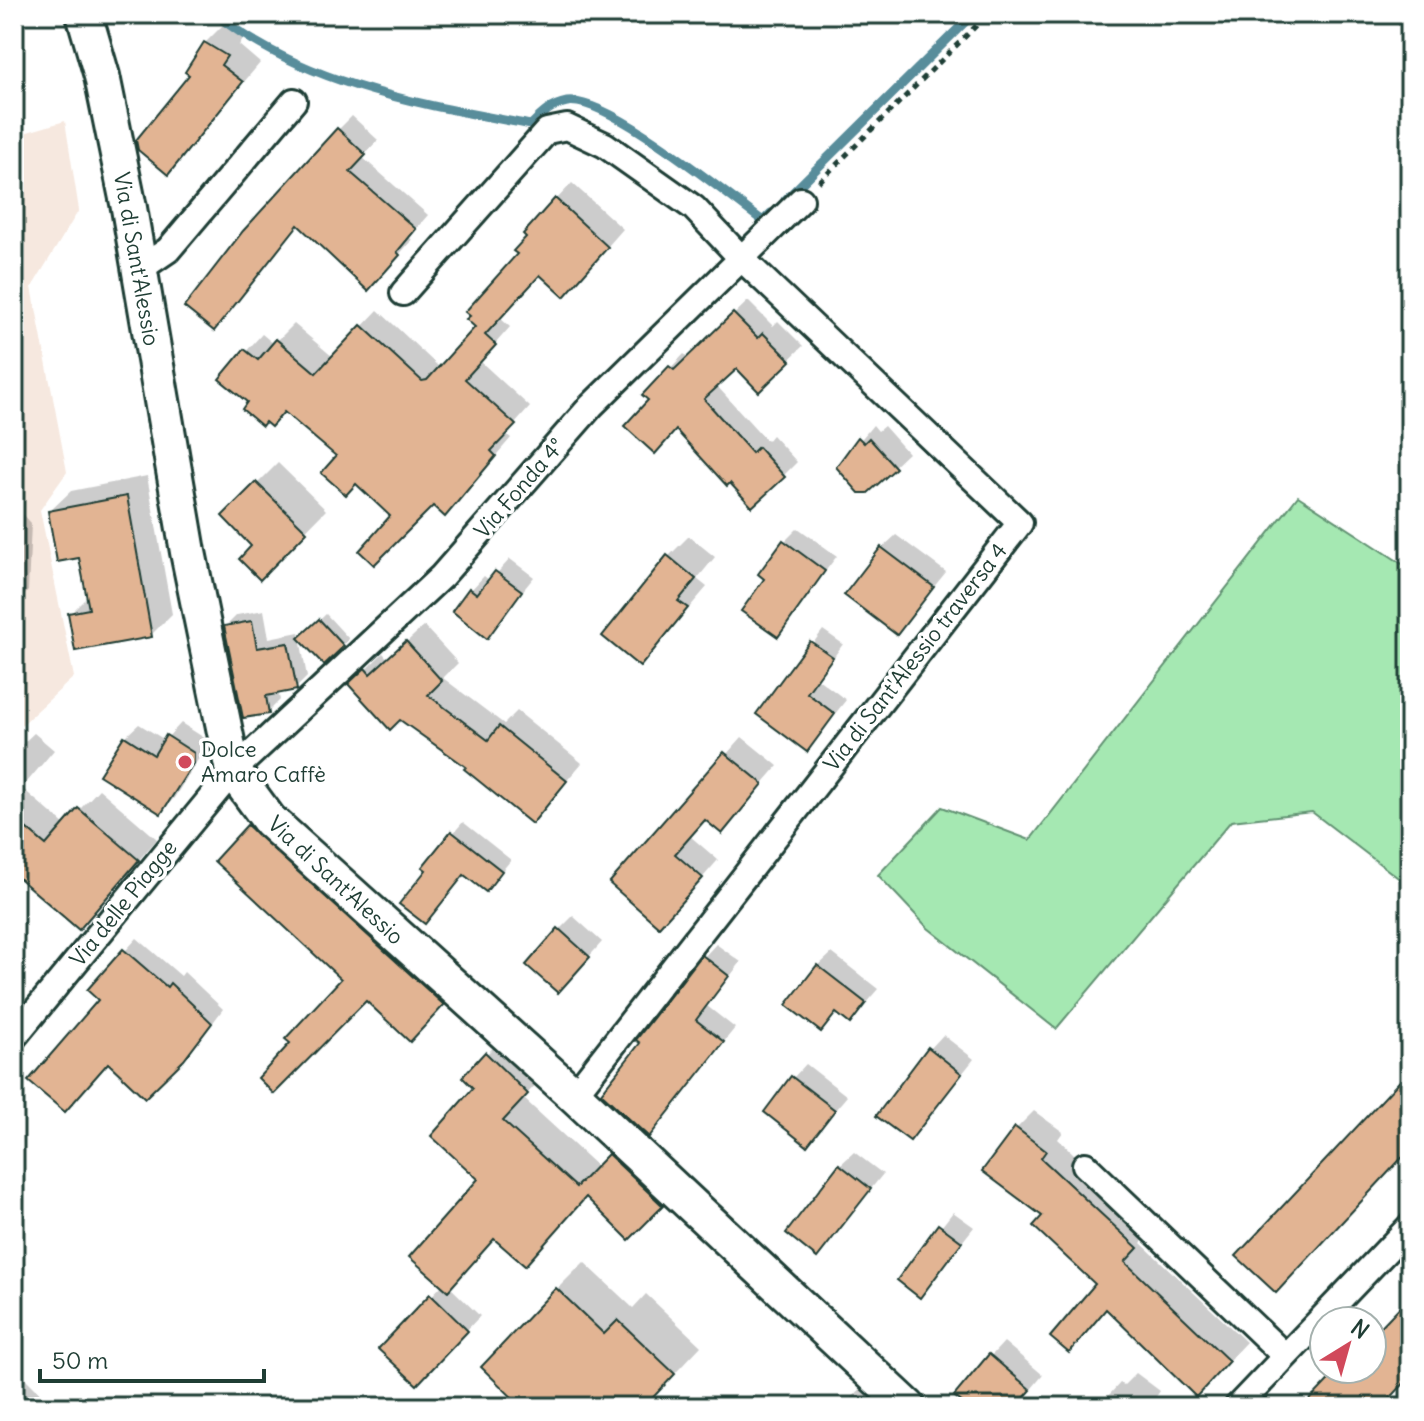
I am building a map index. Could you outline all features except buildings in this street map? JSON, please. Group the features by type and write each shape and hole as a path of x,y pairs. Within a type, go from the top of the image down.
{"street":[{"name":"Via di Sant'Alessio","path":"84,14 102,76 140,269 188,552 233,771 269,820 574,1095 908,1407"},
{"path":"140,269 168,250 294,101"},
{"path":"403,293 540,140 567,127 605,145 694,208 741,258"},
{"name":"Via Fonda 4°","path":"233,771 442,576 591,406 801,200"},
{"name":"Via di Sant'Alessio traversa 4","path":"574,1095 1020,523 741,258"},
{"name":"Via delle Piagge","path":"14,1037 233,771"},
{"path":"1085,1165 1285,1356"},
{"path":"1237,1407 1410,1226"}],"path":[{"path":"801,200 988,14"}],"shaded area":[{"path":"65,121 79,210 32,287 67,472 40,510 74,677 14,732 14,136"}],"green space":[{"path":"1298,496 1410,569 1410,887 1312,812 1231,821 1056,1029 928,928 878,875 942,807 1030,840"}],"waterway":[{"path":"215,14 250,39 287,59 366,89 406,100 531,125 556,105 567,102 585,104 609,114 666,149 763,221 771,213"},
{"path":"785,200 973,14"}],"place":[{"name":"Dolce Amaro Caffè","path":"185,762"}]}
